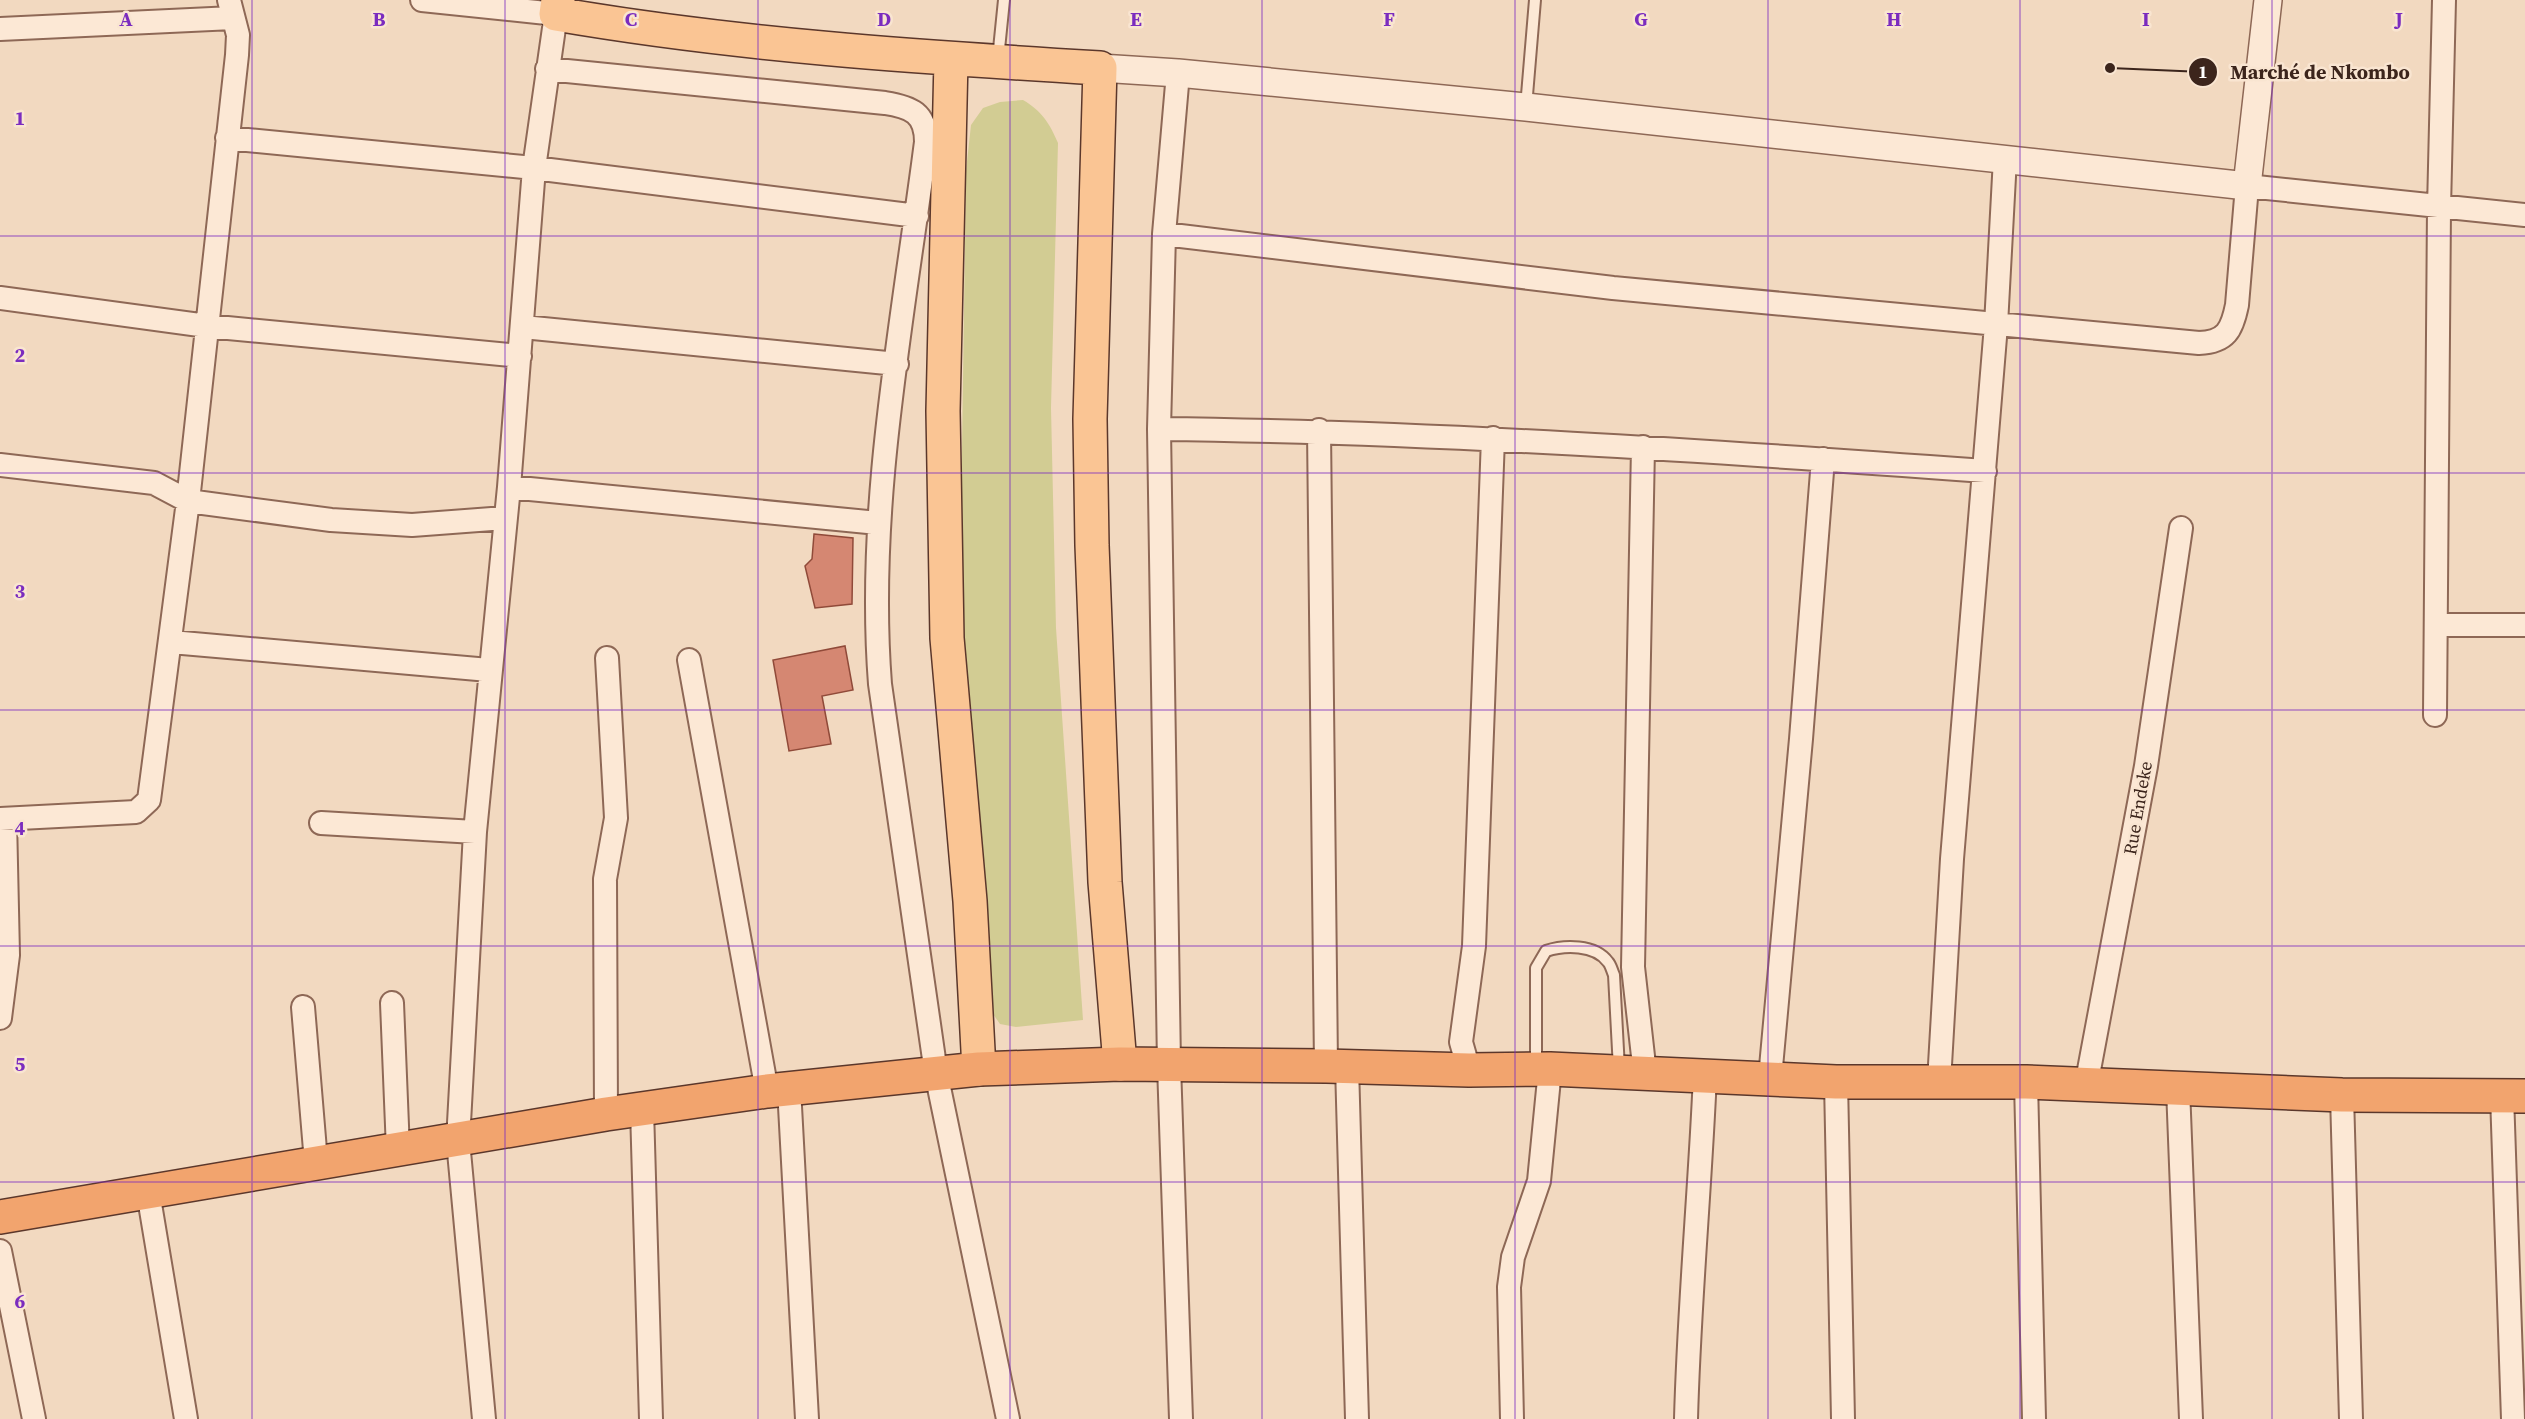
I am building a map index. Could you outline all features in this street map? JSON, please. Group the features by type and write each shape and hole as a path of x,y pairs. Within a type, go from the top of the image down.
{"highway":[{"path":"0,1217 316,1162 458,1141 606,1114 778,1090 979,1069 1120,1064 1468,1070 1543,1069 1836,1082 2026,1082 2342,1095 2513,1096"}],"main road":[{"path":"557,7 702,37 951,59 1100,68 1090,419 1092,544 1106,882 1120,1064"},
{"path":"951,59 944,411 947,638 970,901 979,1069"}],"street":[{"path":"422,0 557,7 534,168 509,487 489,670 475,832 458,1141 484,1419"},
{"path":"1164,234 1613,288 2199,344 2214,343 2227,334 2234,321 2238,305 2247,186 2268,0"},
{"path":"2435,715 2439,208 2444,0"},
{"path":"0,29 231,9 238,35 188,501 152,791 144,807 136,812 3,819 8,955 2,984 0,1018"},
{"path":"1100,68 1178,72 1526,107 2005,158 2439,208 2525,215"},
{"path":"547,69 901,106 919,116 926,132 878,523 876,637 880,684 936,1073 1008,1419"},
{"path":"1178,72 1164,234 1159,429 1169,1065 1181,1419"},
{"path":"227,138 534,168 917,216"},
{"path":"1938,1082 1952,859 1996,325 2005,158"},
{"path":"0,298 207,326 520,356"},
{"path":"523,327 897,364"},
{"path":"1159,429 1319,430 1492,438 1985,471"},
{"path":"1319,430 1336,1066 1357,1419"},
{"path":"1468,1070 1461,1042 1474,946 1492,438"},
{"path":"1632,1073 1643,447"},
{"path":"1770,1078 1801,739 1823,459"},
{"path":"0,465 154,483 188,501 331,520 412,525 505,518"},
{"path":"509,487 878,523"},
{"name":"Rue Endeke","path":"2086,1086 2146,766 2181,528"},
{"path":"2436,625 2525,625"},
{"path":"171,642 489,670"},
{"path":"606,1114 605,879 616,818 607,658"},
{"path":"689,660 778,1090 807,1419"},
{"path":"321,824 475,832"},
{"path":"392,1003 398,1150"},
{"path":"303,1007 316,1162"},
{"path":"1512,1419 1509,1287 1513,1257 1539,1181 1543,1069"},
{"path":"1686,1419 1689,1319 1700,1190 1705,1076"},
{"path":"1836,1082 1843,1419"},
{"path":"2026,1082 2034,1419"},
{"path":"2178,1088 2191,1419"},
{"path":"2342,1095 2351,1419"},
{"path":"2513,1096 2513,1419"},
{"path":"642,1109 651,1419"},
{"path":"148,1192 186,1419"},
{"path":"0,1251 34,1419"}],"lane":[{"path":"998,62 1004,0"},
{"path":"1526,107 1535,0"},
{"path":"1543,1069 1536,968 1546,951 1559,947 1593,950 1608,961 1614,975 1632,1073"}],"shaded area":[{"path":"1023,100 1045,119 1058,143 1051,408 1056,628 1083,1020 1016,1027 1000,1024 993,1014 987,963 963,649 961,519 966,171 971,125 983,108 1000,102"}],"building":[{"path":"814,534 853,538 852,604 815,608 805,566 812,559"},
{"path":"845,646 853,690 822,696 831,744 789,751 773,660"}],"place":[{"name":"Marché de Nkombo","path":"2110,68"}]}
